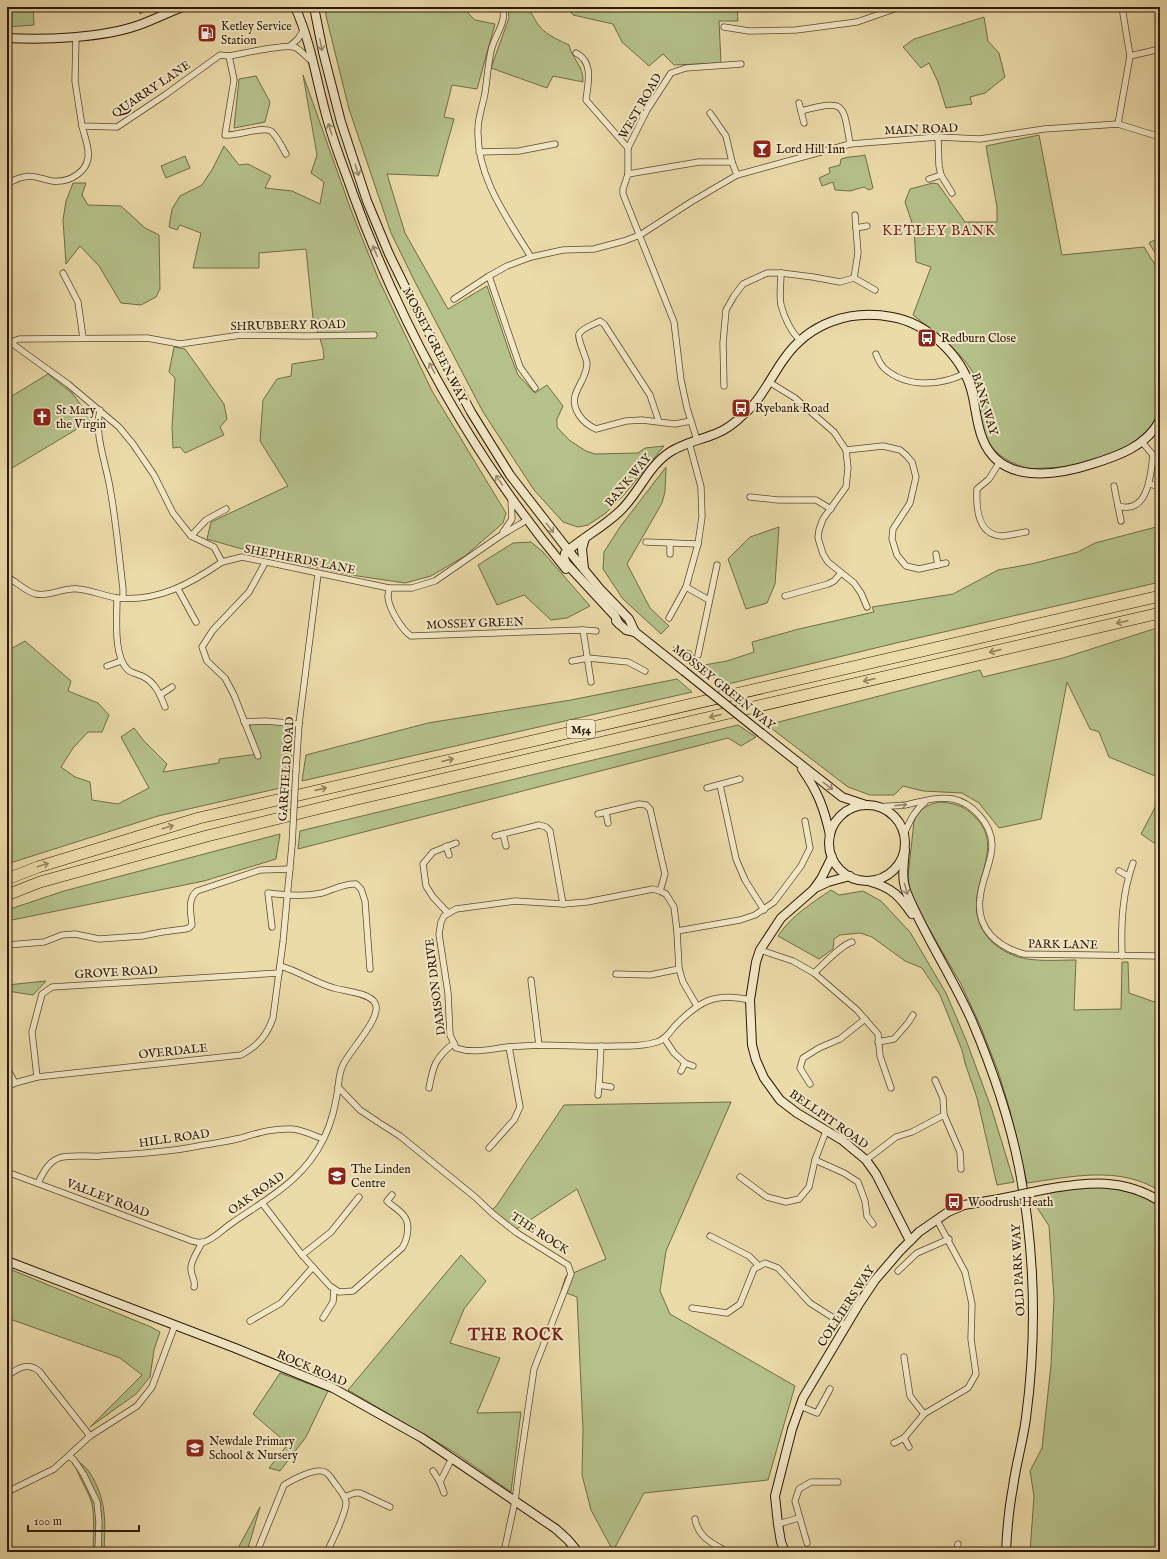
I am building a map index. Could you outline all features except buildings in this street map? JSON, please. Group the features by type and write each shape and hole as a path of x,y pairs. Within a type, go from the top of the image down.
{"highway":[{"name":"M54","path":"7,879 38,867 199,818 1160,596"},
{"name":"M54","path":"7,895 40,882 206,836 353,800 1160,613"}],"main road":[{"path":"160,15 171,7"},
{"path":"7,38 28,39 76,37 117,31 140,25 160,15 182,7"},
{"name":"MOSSEY GREEN WAY","path":"295,7 304,30 329,125 353,195 375,252 417,340 450,402 511,499 572,576 619,624 628,631 635,632"},
{"name":"MOSSEY GREEN WAY","path":"314,7 322,52 341,122 367,200 389,254 411,299 471,412 513,479 584,571 629,619 635,632 797,762 842,796 866,805"},
{"name":"BANK WAY","path":"568,550 620,512 655,464 670,451 725,429 746,413 785,357 800,340 825,323 838,318 874,314 897,318 911,323 932,335 955,358 964,374 971,389 978,427 982,439 986,447 999,463"},
{"path":"471,412 483,441 528,507 531,515 527,520"},
{"path":"999,463 1024,472 1039,474 1075,469 1125,452 1142,442 1156,428 1160,420"},
{"path":"584,571 582,549 585,538"},
{"path":"568,550 564,555 566,563 614,616 619,624"},
{"name":"MOSSEY GREEN WAY","path":"797,762 814,786 824,809 830,835"},
{"path":"866,805 877,807 888,812 897,820 904,834 904,850 898,865 886,876 871,881 854,879 841,871 832,857 829,848 830,835 835,823 844,813 866,805"},
{"name":"OLD PARK WAY","path":"904,850 904,881 906,893 972,1020 991,1070 1005,1112 1019,1167 1027,1216 1031,1256 1033,1304 1032,1364 1026,1420 1012,1487 1006,1552"},
{"name":"BELLPIT ROAD","path":"813,890 821,879 832,857"},
{"name":"BELLPIT ROAD","path":"850,876 828,882 813,890 780,918 760,950 756,962 750,1000 752,1045 756,1060 764,1078 780,1100 842,1140 866,1160 876,1174 910,1241"},
{"name":"OLD PARK WAY","path":"871,881 890,889 899,896 926,933"},
{"name":"COLLIERS WAY","path":"785,1552 781,1542 775,1496 803,1398 875,1280 919,1232 948,1212 964,1205 1078,1184 1098,1182 1116,1184 1134,1188 1160,1201"},
{"name":"ROCK ROAD","path":"7,1261 175,1325 333,1388 422,1438 452,1458 560,1532 578,1552"}],"street":[{"path":"503,7 503,19 491,49 485,94 479,119 479,152 482,166 492,191 504,214 531,257"},
{"path":"724,27 749,31 796,30 856,22 900,7"},
{"path":"1118,124 1130,56 1122,7"},
{"path":"290,46 298,39 304,30"},
{"path":"7,184 25,176 51,181 64,181 81,174 86,162 88,151 82,126 75,81 76,37"},
{"path":"290,46 297,48 313,62"},
{"name":"QUARRY LANE","path":"82,126 117,127 165,95 220,55 229,56 257,50 290,46"},
{"path":"1130,56 1160,49"},
{"name":"WEST ROAD","path":"576,53 583,57 589,69 586,100 628,148"},
{"path":"229,56 234,80 225,135 231,136 263,129 269,130 275,136 286,154"},
{"name":"WEST ROAD","path":"640,235 622,189 628,174 628,148 647,110 671,74 686,68 741,64"},
{"path":"799,103 804,123"},
{"path":"801,111 827,104 841,108 844,112 850,144"},
{"path":"710,113 726,136 732,162 737,175"},
{"name":"MAIN ROAD","path":"640,235 691,202 737,175 850,144 938,137 980,139 1044,129 1118,124 1160,137"},
{"path":"938,137 939,166 941,175 952,192"},
{"path":"479,152 519,151 555,144"},
{"path":"628,174 698,162 732,162"},
{"path":"929,179 941,175"},
{"path":"854,278 858,253 855,215"},
{"path":"856,228 867,226"},
{"path":"454,299 507,266 531,257 563,250 594,249 640,235 674,322 681,380 691,421 700,487 702,517 698,544 686,587 669,618"},
{"path":"63,273 78,302 83,338"},
{"path":"782,273 781,304 787,321 796,337 800,340"},
{"path":"724,386 723,343 726,310 743,284 767,274 782,273 840,282 854,278 875,290"},
{"path":"489,276 520,366 535,388"},
{"path":"659,422 650,395 604,324 600,321 582,331 578,337 585,354 587,364 574,401 575,408 582,419 590,426 596,429 626,421 642,420 675,424 691,421"},
{"name":"SHRUBBERY ROAD","path":"9,341 19,339 147,338 180,344 241,335 374,335"},
{"path":"9,341 100,410 119,427 133,444 154,475 173,513 191,536 214,547 222,562"},
{"path":"876,354 882,367 890,373 915,383 932,384 956,378 964,374"},
{"path":"769,382 795,398 834,432 846,450 848,468 846,487 823,519 818,538 823,554 828,562 854,583 861,593 867,607"},
{"path":"100,410 98,419 100,438 110,488 123,598"},
{"path":"1142,442 1153,455 1160,458"},
{"path":"846,450 883,446 900,450 909,458 912,462 916,477 910,503 893,529 892,539 897,555 906,566 919,569 946,563"},
{"path":"1118,506 1124,508 1132,506 1140,501 1145,495 1150,484 1153,455"},
{"path":"999,463 989,479 977,489 976,503 978,516 990,532 1003,536 1026,532"},
{"path":"1150,484 1160,487"},
{"path":"970,485 977,489"},
{"path":"1114,486 1121,521"},
{"path":"750,497 778,500 816,500 831,509"},
{"path":"500,536 512,519 511,499"},
{"path":"191,536 206,520 226,510"},
{"name":"SHEPHERDS LANE","path":"7,577 35,594 44,594 72,588 117,598 150,596 178,589 195,580 222,562 242,557 390,588 412,588 435,581 500,536 527,520"},
{"path":"646,542 698,544"},
{"path":"670,543 670,554"},
{"path":"936,554 938,565"},
{"path":"258,756 234,696 225,678 207,661 202,647 213,630 249,592 265,563"},
{"path":"698,656 717,565"},
{"path":"785,596 828,584 834,581 841,573"},
{"name":"GARFIELD ROAD","path":"280,966 292,845 299,724 318,574"},
{"path":"686,587 709,600"},
{"name":"MOSSEY GREEN","path":"390,588 388,598 390,604 404,632 411,636 583,630 596,631"},
{"path":"178,589 196,622"},
{"path":"117,598 118,651 121,661 127,669 148,679 160,695 165,707"},
{"path":"583,630 591,682"},
{"path":"572,661 588,658 628,662 645,671"},
{"path":"107,666 121,661"},
{"path":"160,695 172,687"},
{"path":"244,722 266,721 299,724"},
{"path":"707,788 740,779"},
{"path":"720,785 736,859 746,880 764,910"},
{"name":"PARK LANE","path":"877,807 902,805 940,798 954,799 966,804 975,811 983,820 990,832 992,845 991,859 980,898 980,911 984,925 990,935 1010,951 1024,954 1160,956"},
{"path":"904,834 912,816 925,801"},
{"path":"598,814 640,804 646,805 650,809 665,874 660,891"},
{"path":"606,812 608,824"},
{"path":"677,931 740,920 755,915 774,902 801,866 810,848 805,821"},
{"path":"495,836 539,825 546,827 550,831 563,904"},
{"path":"503,834 506,846"},
{"path":"456,843 433,852 423,864 426,886 433,897 448,913 456,909 515,901 563,904 587,902 653,889 666,894 674,907 679,968 683,982 696,1006"},
{"path":"446,846 449,855"},
{"path":"1122,956 1121,922 1123,905 1128,876 1133,864"},
{"path":"7,946 44,942 62,935 75,934 99,939 132,937 185,930 192,925 190,900 193,894 197,891 260,870 290,869"},
{"path":"1118,871 1128,876"},
{"path":"272,927 268,893 314,895 346,885 358,885 365,901 370,969"},
{"name":"DAMSON DRIVE","path":"448,913 444,916 441,922 439,934 448,993 450,1035 456,1048 478,1052 509,1047 539,1045 642,1046 658,1042 664,1038 696,1006 718,998 734,996 750,1000"},
{"path":"814,973 838,952 844,944 852,942"},
{"path":"760,950 793,961 814,973 858,1010 878,1034 880,1056 891,1088"},
{"name":"OVERDALE","path":"7,1087 15,1083 37,1077 242,1055 253,1049 263,1039 269,1030 273,1018 280,966"},
{"name":"OAK ROAD","path":"202,1242 210,1239 289,1184 308,1165 323,1140 333,1116 339,1075 343,1064 377,1012 376,1003 369,997 331,987 280,966"},
{"path":"616,974 650,974 679,968"},
{"name":"GROVE ROAD","path":"37,1077 32,1032 42,994 52,987 279,973"},
{"path":"531,980 539,1045"},
{"path":"878,1042 894,1039 913,1015"},
{"path":"810,1084 800,1068 803,1058 819,1048 840,1039 865,1019"},
{"path":"664,1038 674,1053 685,1063 693,1066"},
{"path":"429,1088 432,1069 442,1053 454,1043"},
{"path":"598,1095 601,1046"},
{"path":"489,1148 514,1120 520,1107 509,1047"},
{"path":"681,1071 685,1063"},
{"path":"7,1068 15,1083"},
{"path":"935,1080 943,1098 944,1115 960,1152 961,1169"},
{"path":"599,1085 611,1087"},
{"name":"THE ROCK","path":"338,1087 360,1110 406,1141 475,1197 492,1214 517,1233 568,1265 570,1269 571,1274 534,1369 515,1501 504,1552"},
{"path":"866,1160 896,1137 912,1132 944,1115"},
{"name":"HILL ROAD","path":"38,1183 48,1165 59,1157 65,1156 93,1157 142,1154 190,1148 240,1138 270,1130 292,1129 303,1131 323,1140"},
{"path":"740,1177 767,1197 786,1202 799,1199 809,1188 814,1160 826,1131"},
{"path":"814,1160 844,1173 858,1182 865,1201 867,1216 873,1224"},
{"name":"VALLEY ROAD","path":"7,1172 184,1238 202,1242"},
{"path":"262,1203 302,1255 334,1290 339,1292 352,1291 402,1248 406,1242 406,1219 404,1215 387,1202 392,1195"},
{"path":"302,1255 331,1232 359,1197"},
{"path":"894,1443 904,1438 924,1414 968,1388 976,1374 971,1339 972,1304 965,1272 949,1239 937,1220"},
{"path":"710,1236 749,1256 759,1266"},
{"path":"898,1271 917,1253 949,1239"},
{"path":"194,1287 195,1282 191,1271 191,1264 202,1242"},
{"path":"692,1308 727,1313 740,1304 754,1269 765,1263 778,1268 810,1303 846,1326"},
{"path":"250,1321 281,1303 313,1267"},
{"path":"323,1318 333,1302 334,1290"},
{"path":"7,1492 54,1469 90,1436 137,1406 152,1387 175,1325"},
{"path":"904,1357 910,1396 924,1414"},
{"path":"7,1376 25,1366 39,1370 90,1436"},
{"path":"800,1406 817,1413 830,1389"},
{"path":"904,1438 909,1447"},
{"path":"69,1456 74,1460 84,1475 97,1502 99,1522 98,1552"},
{"path":"440,1482 452,1458"},
{"path":"256,1552 282,1489 289,1482 316,1471 325,1472 344,1497 346,1503 327,1552"},
{"path":"433,1471 440,1482 444,1493"},
{"path":"807,1543 795,1501 798,1489 811,1482 838,1482"},
{"path":"344,1497 355,1493 360,1493 390,1507"},
{"path":"778,1524 799,1518"},
{"path":"695,1519 697,1528 707,1540 725,1552"},
{"path":"956,1552 958,1544"}],"green space":[{"path":"7,7 33,7 34,25 7,27"},
{"path":"137,7 153,7 140,14"},
{"path":"325,7 462,7 475,20 495,24 477,89 452,85 444,117 454,119 438,176 387,174 405,233 448,309 487,286 518,375 535,393 547,385 563,406 557,419 557,427 569,440 586,451 595,454 638,453 645,448 664,446 624,495 606,513 588,525 578,527 563,522 534,490 483,412 414,280 391,233 349,109"},
{"path":"508,7 518,7 529,10 544,31 569,45 582,71 583,82 553,76 547,88 491,68 509,18"},
{"path":"567,7 737,7 738,21 719,21 721,63 674,65 663,54 649,66 622,42 613,24 573,15"},
{"path":"984,17 988,41 999,53 1005,77 985,93 970,97 972,104 946,108 938,82 929,63 921,68 903,47 914,39"},
{"path":"303,75 351,210 378,278 432,391 506,513 503,523 465,556 431,576 405,583 351,575 277,559 207,539 211,522 288,486 260,441 263,400 277,379 291,376 292,364 324,359 323,348 313,318 306,249 259,253 259,268 193,268 201,233 180,225 177,230 169,227 172,209 180,196 202,185 213,168 224,146 239,165 248,164 271,176 265,188 292,191 320,204 324,182 311,173 317,155"},
{"path":"256,76 270,102 265,122 234,128 239,79"},
{"path":"1039,135 1062,255 1144,247 1160,273 1160,408 1150,428 1143,435 1120,450 1100,459 1080,465 1028,468 1007,460 990,445 983,431 977,384 970,368 948,343 913,315 931,267 916,262 914,229 905,202 910,189 933,183 938,184 965,222 997,222 997,207 986,146"},
{"path":"865,155 873,188 869,190 864,187 850,191 835,190 833,182 822,186 819,178 830,173 829,168 840,165 841,159"},
{"path":"185,156 190,168 166,178 161,166"},
{"path":"73,183 86,183 82,195 88,205 121,206 145,228 159,235 160,289 156,297 141,305 121,303 99,266 80,246 66,264 63,220 66,201"},
{"path":"1160,237 1160,261 1149,243"},
{"path":"174,347 185,349 224,404 227,419 220,427 224,435 185,453 180,447 173,448 172,428 175,378 169,372"},
{"path":"48,374 72,393 92,420 7,471 7,399"},
{"path":"666,467 665,492 662,503 627,564 650,608 669,626 661,634 623,599 603,569 604,552 620,527"},
{"path":"1160,526 1160,582 896,643 724,685 673,647 691,651 695,659 704,665 727,661 754,652 752,642 799,629 874,612 872,607 953,594 998,570 1031,564 1078,552 1095,543"},
{"path":"779,527 775,584 767,603 746,609 728,559 750,537"},
{"path":"531,542 543,552 590,606 567,618 551,620 524,595 497,605 478,565 513,543"},
{"path":"1160,627 1160,778 1109,757 1099,732 1090,729 1067,682 1041,819 999,828 979,803 962,793 923,791 903,786 894,795 870,795 848,787 767,725 980,670 983,677 1063,658"},
{"path":"25,641 71,681 68,691 98,703 109,715 102,732 88,732 73,748 61,767 75,777 90,782 92,800 118,804 149,788 121,737 134,728 144,741 167,764 163,772 219,763 219,759 259,754 249,727 252,724 269,723 295,727 291,759 280,788 158,816 7,864 7,651"},
{"path":"677,679 692,692 302,781 306,755 428,723 571,700"},
{"path":"738,725 756,737 741,746 728,738 298,849 300,831"},
{"path":"1160,798 1160,847 1141,834"},
{"path":"940,802 955,804 967,810 975,817 984,830 988,844 977,902 978,917 987,937 999,948 1025,959 1076,960 1074,1010 1121,1009 1122,962 1128,962 1129,993 1160,1004 1160,1191 1144,1183 1112,1175 1078,1176 1027,1183 1009,1107 998,1071 980,1025 961,984 917,908 910,890 908,877 914,821 921,810 932,804"},
{"path":"280,834 276,859 204,881 7,921 7,910 64,891"},
{"path":"831,890 839,895 863,891 881,901 910,932 946,993 966,1040 992,1110 1014,1182 997,1185 977,1098 962,1050 940,995 922,968 905,961 872,937 860,933 840,935 834,939 833,949 819,959 778,936 795,916"},
{"path":"46,981 33,995 7,991 7,985"},
{"path":"731,1102 666,1251 660,1291 670,1314 795,1386 768,1480 644,1493 613,1551 591,1510 582,1475 583,1430 577,1297 561,1291 566,1276 606,1259 577,1189 515,1230 491,1211 497,1205 564,1105"},
{"path":"1100,1187 1131,1193 1153,1202 1160,1207 1160,1552 1030,1552 1034,1496 1030,1471 1042,1448 1051,1365 1054,1298 1049,1226 1038,1209 1036,1200 1048,1197 1047,1193 1080,1188"},
{"path":"461,1255 486,1281 464,1309 450,1343 500,1358 477,1413 521,1412 511,1492 454,1452 348,1390"},
{"path":"7,1268 160,1332 154,1350 150,1377 136,1394 90,1427 142,1375 120,1358 7,1318"},
{"path":"280,1373 328,1391 306,1437 280,1471 269,1468 288,1444 253,1414"},
{"path":"74,1460 82,1464 87,1469 93,1478 102,1499 105,1533 104,1552 93,1552 94,1522 92,1504 75,1466"},
{"path":"260,1507 247,1552 236,1552"}],"place":[{"name":"Ketley Service Station","path":"207,33"},
{"name":"Lord Hill Inn","path":"762,149"},
{"name":"Redburn Close","path":"927,338"},
{"name":"Ryebank Road","path":"741,408"},
{"name":"St Mary the Virgin","path":"42,417"},
{"name":"The Linden Centre","path":"337,1176"},
{"name":"Woodrush Heath","path":"954,1202"},
{"name":"Newdale Primary School & Nursery","path":"195,1448"}],"district":[{"name":"KETLEY BANK","path":"939,230"},
{"name":"THE ROCK","path":"516,1334"}]}
